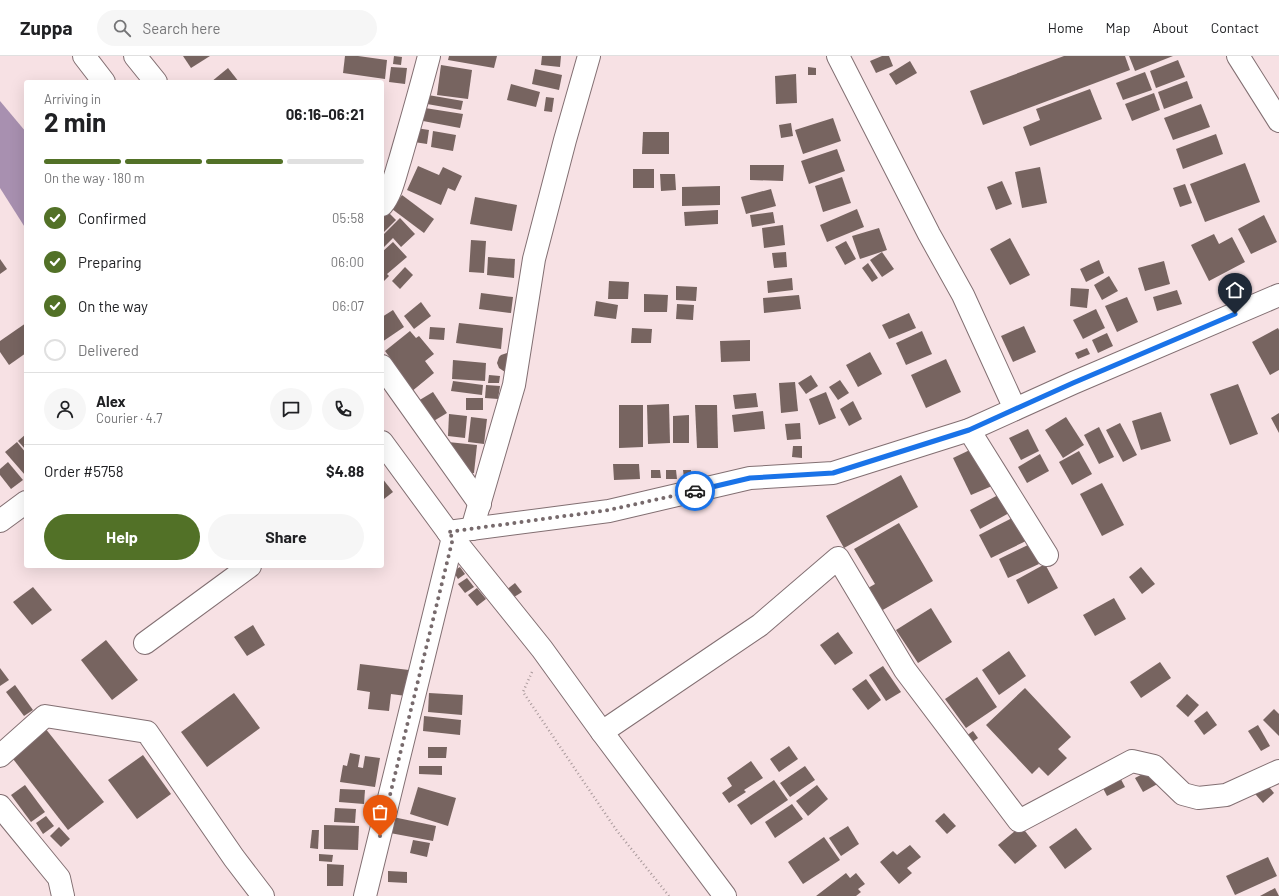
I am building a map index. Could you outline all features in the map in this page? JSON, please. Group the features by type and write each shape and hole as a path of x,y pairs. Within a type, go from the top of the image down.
{"street":[{"path":"84,56 102,80"},
{"path":"135,56 154,80"},
{"path":"384,203 388,198 413,119 429,56"},
{"path":"365,896 458,533 480,504 514,385 534,259 589,56"},
{"path":"838,56 928,234 963,294 1015,409"},
{"path":"1238,56 1279,121"},
{"path":"458,533 609,510 750,478 833,473 969,430 1279,295"},
{"path":"384,369 480,504"},
{"path":"969,430 1047,555"},
{"path":"385,452 458,533 602,732 725,896"},
{"path":"0,521 24,503"},
{"path":"602,732 760,625 838,558 905,670 1019,821 1132,761 1154,766 1183,794 1198,798 1226,795 1279,771"},
{"path":"145,643 247,568"},
{"path":"0,756 45,716 147,732 234,858 263,896"},
{"path":"0,806 59,878 63,896"}],"path":[{"path":"542,649 523,692 617,831 669,896"}],"shaded area":[{"path":"0,101 24,130 24,226 0,188"}],"building":[{"path":"183,56 210,56 191,68"},
{"path":"345,56 358,56 387,60 385,79 343,73"},
{"path":"394,56 402,57 401,65 393,64"},
{"path":"449,56 497,56 494,68 448,60"},
{"path":"542,56 561,56 560,67 541,65"},
{"path":"882,56 889,56 893,66 876,73 870,61"},
{"path":"1064,56 1125,56 1130,70 983,125 970,91"},
{"path":"1129,56 1173,56 1135,71"},
{"path":"1178,60 1185,77 1156,88 1150,71"},
{"path":"910,61 917,73 896,85 889,74"},
{"path":"441,65 472,70 468,99 437,95"},
{"path":"391,67 407,68 405,84 389,82"},
{"path":"808,67 816,68 816,75 808,75"},
{"path":"228,68 237,80 213,80"},
{"path":"535,69 562,75 559,90 532,84"},
{"path":"1145,72 1152,90 1123,100 1116,83"},
{"path":"796,74 797,103 776,104 775,76"},
{"path":"1187,81 1193,98 1164,109 1158,92"},
{"path":"511,84 540,92 536,107 507,100"},
{"path":"1090,89 1102,119 1030,146 1023,127 1040,120 1036,109"},
{"path":"1154,93 1160,110 1132,121 1125,104"},
{"path":"428,95 463,101 461,110 427,104"},
{"path":"546,97 554,98 552,112 544,111"},
{"path":"1201,104 1210,127 1173,140 1164,118"},
{"path":"425,108 463,114 460,128 423,121"},
{"path":"833,118 841,141 803,154 795,130"},
{"path":"791,123 793,136 781,138 779,125"},
{"path":"416,128 429,130 427,144 414,142"},
{"path":"433,131 456,135 453,151 431,147"},
{"path":"643,132 669,132 669,154 642,154"},
{"path":"1216,134 1223,154 1183,169 1176,149"},
{"path":"837,149 845,171 809,184 801,161"},
{"path":"1245,163 1260,202 1205,222 1190,184"},
{"path":"750,165 784,165 783,181 750,180"},
{"path":"418,166 439,175 443,167 462,176 455,191 448,188 441,205 407,190"},
{"path":"1040,167 1047,203 1022,208 1015,172"},
{"path":"633,169 654,169 654,188 633,188"},
{"path":"660,174 675,174 676,190 661,191"},
{"path":"842,177 851,203 823,212 815,186"},
{"path":"1002,181 1012,204 996,210 987,187"},
{"path":"1185,184 1192,203 1180,207 1173,188"},
{"path":"720,186 720,205 682,206 682,187"},
{"path":"771,189 776,206 746,214 741,197"},
{"path":"402,195 434,219 424,233 392,209"},
{"path":"475,197 517,205 512,231 470,224"},
{"path":"385,209 396,220 384,232"},
{"path":"857,209 864,227 827,242 820,225"},
{"path":"718,210 718,224 685,226 684,212"},
{"path":"773,212 775,223 752,227 750,215"},
{"path":"1264,215 1277,242 1251,254 1238,229"},
{"path":"400,218 415,234 401,247 393,238 384,247 384,234"},
{"path":"783,225 785,245 764,248 762,228"},
{"path":"879,228 887,250 860,259 852,236"},
{"path":"1214,234 1219,244 1232,237 1245,262 1209,281 1191,245"},
{"path":"1010,238 1030,275 1010,285 990,249"},
{"path":"471,240 486,241 484,273 469,272"},
{"path":"846,241 856,259 845,265 835,247"},
{"path":"393,242 407,257 387,274 389,276 384,281 384,250"},
{"path":"786,252 787,267 774,268 772,253"},
{"path":"882,252 894,269 882,277 870,260"},
{"path":"488,257 515,259 514,278 487,275"},
{"path":"0,259 7,269 0,274"},
{"path":"1099,260 1104,273 1086,282 1080,269"},
{"path":"1164,261 1170,284 1145,291 1138,268"},
{"path":"868,263 878,278 872,282 862,268"},
{"path":"405,267 413,275 400,289 392,281"},
{"path":"1109,276 1118,291 1102,300 1094,285"},
{"path":"792,278 793,290 768,293 767,281"},
{"path":"609,281 629,282 628,299 608,299"},
{"path":"676,286 697,287 696,301 676,300"},
{"path":"1071,288 1089,289 1087,308 1070,306"},
{"path":"1177,290 1182,304 1157,311 1153,297"},
{"path":"481,293 513,297 511,313 479,309"},
{"path":"644,294 668,295 667,312 644,312"},
{"path":"799,295 801,309 764,313 763,298"},
{"path":"1127,297 1138,322 1117,332 1105,306"},
{"path":"596,301 618,305 616,319 594,316"},
{"path":"421,302 431,316 414,329 404,316"},
{"path":"677,304 694,305 693,320 676,319"},
{"path":"1096,309 1105,328 1083,339 1073,320"},
{"path":"393,310 404,327 384,341 384,316"},
{"path":"909,313 916,328 889,339 882,325"},
{"path":"459,323 503,328 501,349 456,343"},
{"path":"24,324 24,354 9,365 0,352 0,341"},
{"path":"1024,326 1036,352 1013,362 1001,336"},
{"path":"430,327 445,328 444,340 429,339"},
{"path":"632,328 652,329 651,343 631,343"},
{"path":"1278,328 1279,370 1270,375 1252,342"},
{"path":"410,331 416,338 419,336 434,354 425,361 434,373 411,392 386,363 391,359 385,351"},
{"path":"922,331 932,354 906,365 896,343"},
{"path":"1107,333 1113,346 1098,353 1092,340"},
{"path":"750,340 750,361 721,362 720,341"},
{"path":"1087,348 1090,354 1078,359 1075,353"},
{"path":"870,352 882,374 858,387 846,365"},
{"path":"507,353 510,354 508,372 505,372 499,368 497,363 501,355"},
{"path":"946,359 961,392 926,408 911,375"},
{"path":"453,360 486,363 485,381 452,379"},
{"path":"489,375 500,376 499,383 488,383"},
{"path":"811,375 818,386 806,394 798,383"},
{"path":"840,380 849,393 838,400 829,387"},
{"path":"453,381 483,385 482,395 451,391"},
{"path":"795,382 798,411 781,413 779,383"},
{"path":"1238,384 1258,434 1230,445 1210,394"},
{"path":"486,385 500,386 498,399 485,398"},
{"path":"433,392 447,413 432,422 418,401"},
{"path":"826,392 836,418 819,425 809,399"},
{"path":"756,393 758,407 735,409 733,395"},
{"path":"466,398 483,398 483,410 466,410"},
{"path":"853,401 862,419 849,426 840,409"},
{"path":"669,404 670,443 648,444 647,405"},
{"path":"619,405 643,405 643,447 619,448"},
{"path":"695,405 717,405 718,448 697,448"},
{"path":"763,411 765,429 734,432 732,415"},
{"path":"1161,412 1171,441 1141,450 1132,421"},
{"path":"1279,413 1279,433 1271,418"},
{"path":"449,414 467,416 465,438 448,436"},
{"path":"689,415 689,443 673,443 673,416"},
{"path":"471,417 487,419 484,444 468,442"},
{"path":"1066,417 1084,445 1063,458 1045,430"},
{"path":"800,423 801,439 787,440 785,424"},
{"path":"1120,423 1137,455 1123,462 1106,430"},
{"path":"1099,427 1114,457 1099,464 1084,435"},
{"path":"1028,429 1039,451 1021,460 1009,438"},
{"path":"24,436 24,448 18,441"},
{"path":"17,442 24,451 24,474 5,452"},
{"path":"448,442 477,445 474,473 463,473"},
{"path":"793,446 802,446 802,458 792,457"},
{"path":"974,448 992,486 971,495 953,458"},
{"path":"1079,451 1092,474 1072,485 1059,462"},
{"path":"1040,454 1049,471 1027,483 1018,467"},
{"path":"8,462 23,480 11,489 0,475 0,469"},
{"path":"613,464 639,464 640,479 614,480"},
{"path":"651,470 660,470 661,478 651,478"},
{"path":"666,470 676,470 677,479 666,479"},
{"path":"683,470 691,470 691,478 684,478"},
{"path":"901,475 918,507 844,548 826,516"},
{"path":"384,481 393,492 384,499"},
{"path":"1102,483 1124,525 1102,536 1080,494"},
{"path":"1000,494 1011,512 980,529 970,510"},
{"path":"1014,517 1026,541 991,558 979,535"},
{"path":"899,523 933,581 881,611 868,588 875,584 854,549"},
{"path":"1030,544 1039,564 1008,578 999,559"},
{"path":"1045,564 1058,588 1028,604 1016,580"},
{"path":"460,567 465,574 458,579 453,571"},
{"path":"1141,567 1155,584 1142,594 1129,577"},
{"path":"467,578 474,587 465,593 458,584"},
{"path":"515,583 522,592 511,599 505,591"},
{"path":"33,587 52,610 32,625 13,602"},
{"path":"477,588 486,599 477,606 468,595"},
{"path":"1114,598 1126,619 1095,636 1083,615"},
{"path":"931,608 952,642 918,663 896,630"},
{"path":"253,625 265,645 247,656 234,637"},
{"path":"838,632 853,653 835,665 820,645"},
{"path":"106,640 138,680 112,700 81,660"},
{"path":"1009,651 1026,676 999,695 982,670"},
{"path":"1160,662 1171,678 1141,698 1130,682"},
{"path":"360,664 409,670 406,696 391,694 389,711 368,709 370,692 357,690"},
{"path":"883,666 901,692 886,701 869,675"},
{"path":"0,668 9,680 0,686"},
{"path":"977,677 997,707 966,728 945,699"},
{"path":"866,679 881,700 868,710 852,689"},
{"path":"15,685 33,710 24,716 6,692"},
{"path":"1025,688 1071,737 1058,749 1067,758 1048,776 1039,767 1032,774 986,725"},
{"path":"234,693 260,728 207,767 181,732"},
{"path":"429,693 463,695 462,715 428,712"},
{"path":"1187,694 1199,705 1188,717 1176,706"},
{"path":"1274,709 1279,714 1279,736 1263,720"},
{"path":"1207,711 1217,725 1204,735 1194,721"},
{"path":"424,716 461,720 460,735 423,731"},
{"path":"1258,725 1270,746 1261,751 1248,731"},
{"path":"45,728 104,802 68,830 10,755"},
{"path":"973,731 978,738 967,746 962,739"},
{"path":"789,746 798,759 779,772 770,759"},
{"path":"428,747 447,747 446,758 428,758"},
{"path":"350,753 360,755 358,767 363,768 365,756 380,758 375,787 340,782 343,765 347,766"},
{"path":"143,755 171,794 137,819 108,780"},
{"path":"751,761 763,778 744,790 746,792 729,803 722,793 732,786 727,778"},
{"path":"1113,764 1125,787 1107,796 1095,773"},
{"path":"419,766 442,766 442,775 419,774"},
{"path":"805,766 815,780 790,797 780,783"},
{"path":"1154,768 1161,782 1143,792 1135,778"},
{"path":"1261,777 1274,793 1263,803 1249,787"},
{"path":"774,780 788,800 751,825 737,805"},
{"path":"25,785 45,812 31,822 11,795"},
{"path":"817,785 828,799 808,816 796,801"},
{"path":"418,787 456,798 448,826 410,814"},
{"path":"340,789 365,790 364,804 339,802"},
{"path":"792,804 803,819 775,838 765,822"},
{"path":"335,808 356,809 355,823 334,822"},
{"path":"944,813 956,826 947,834 935,821"},
{"path":"46,816 54,826 43,834 36,823"},
{"path":"393,817 436,826 433,841 390,833"},
{"path":"324,825 359,826 358,850 324,849"},
{"path":"848,826 859,844 841,856 829,838"},
{"path":"1021,826 1037,846 1015,864 998,845"},
{"path":"59,827 70,839 61,847 50,836"},
{"path":"1076,828 1092,849 1065,869 1049,847"},
{"path":"312,830 319,830 318,849 310,848"},
{"path":"824,837 840,860 803,884 788,862"},
{"path":"413,840 430,843 427,857 410,853"},
{"path":"910,845 921,857 907,868 912,873 899,884 880,862 893,851 897,855"},
{"path":"319,854 333,855 332,862 319,861"},
{"path":"1268,857 1277,876 1235,895 1226,876"},
{"path":"327,864 344,865 343,886 327,886"},
{"path":"388,871 407,872 407,883 388,882"},
{"path":"846,873 850,878 856,873 865,884 858,889 861,892 856,896 816,896"},
{"path":"1275,888 1279,896 1260,896"}],"way so far":[{"path":"380,836 453,538 448,532 609,510 695,491"}],"route":[{"path":"695,491 750,478 833,473 969,430 1073,383 1235,314"}]}
